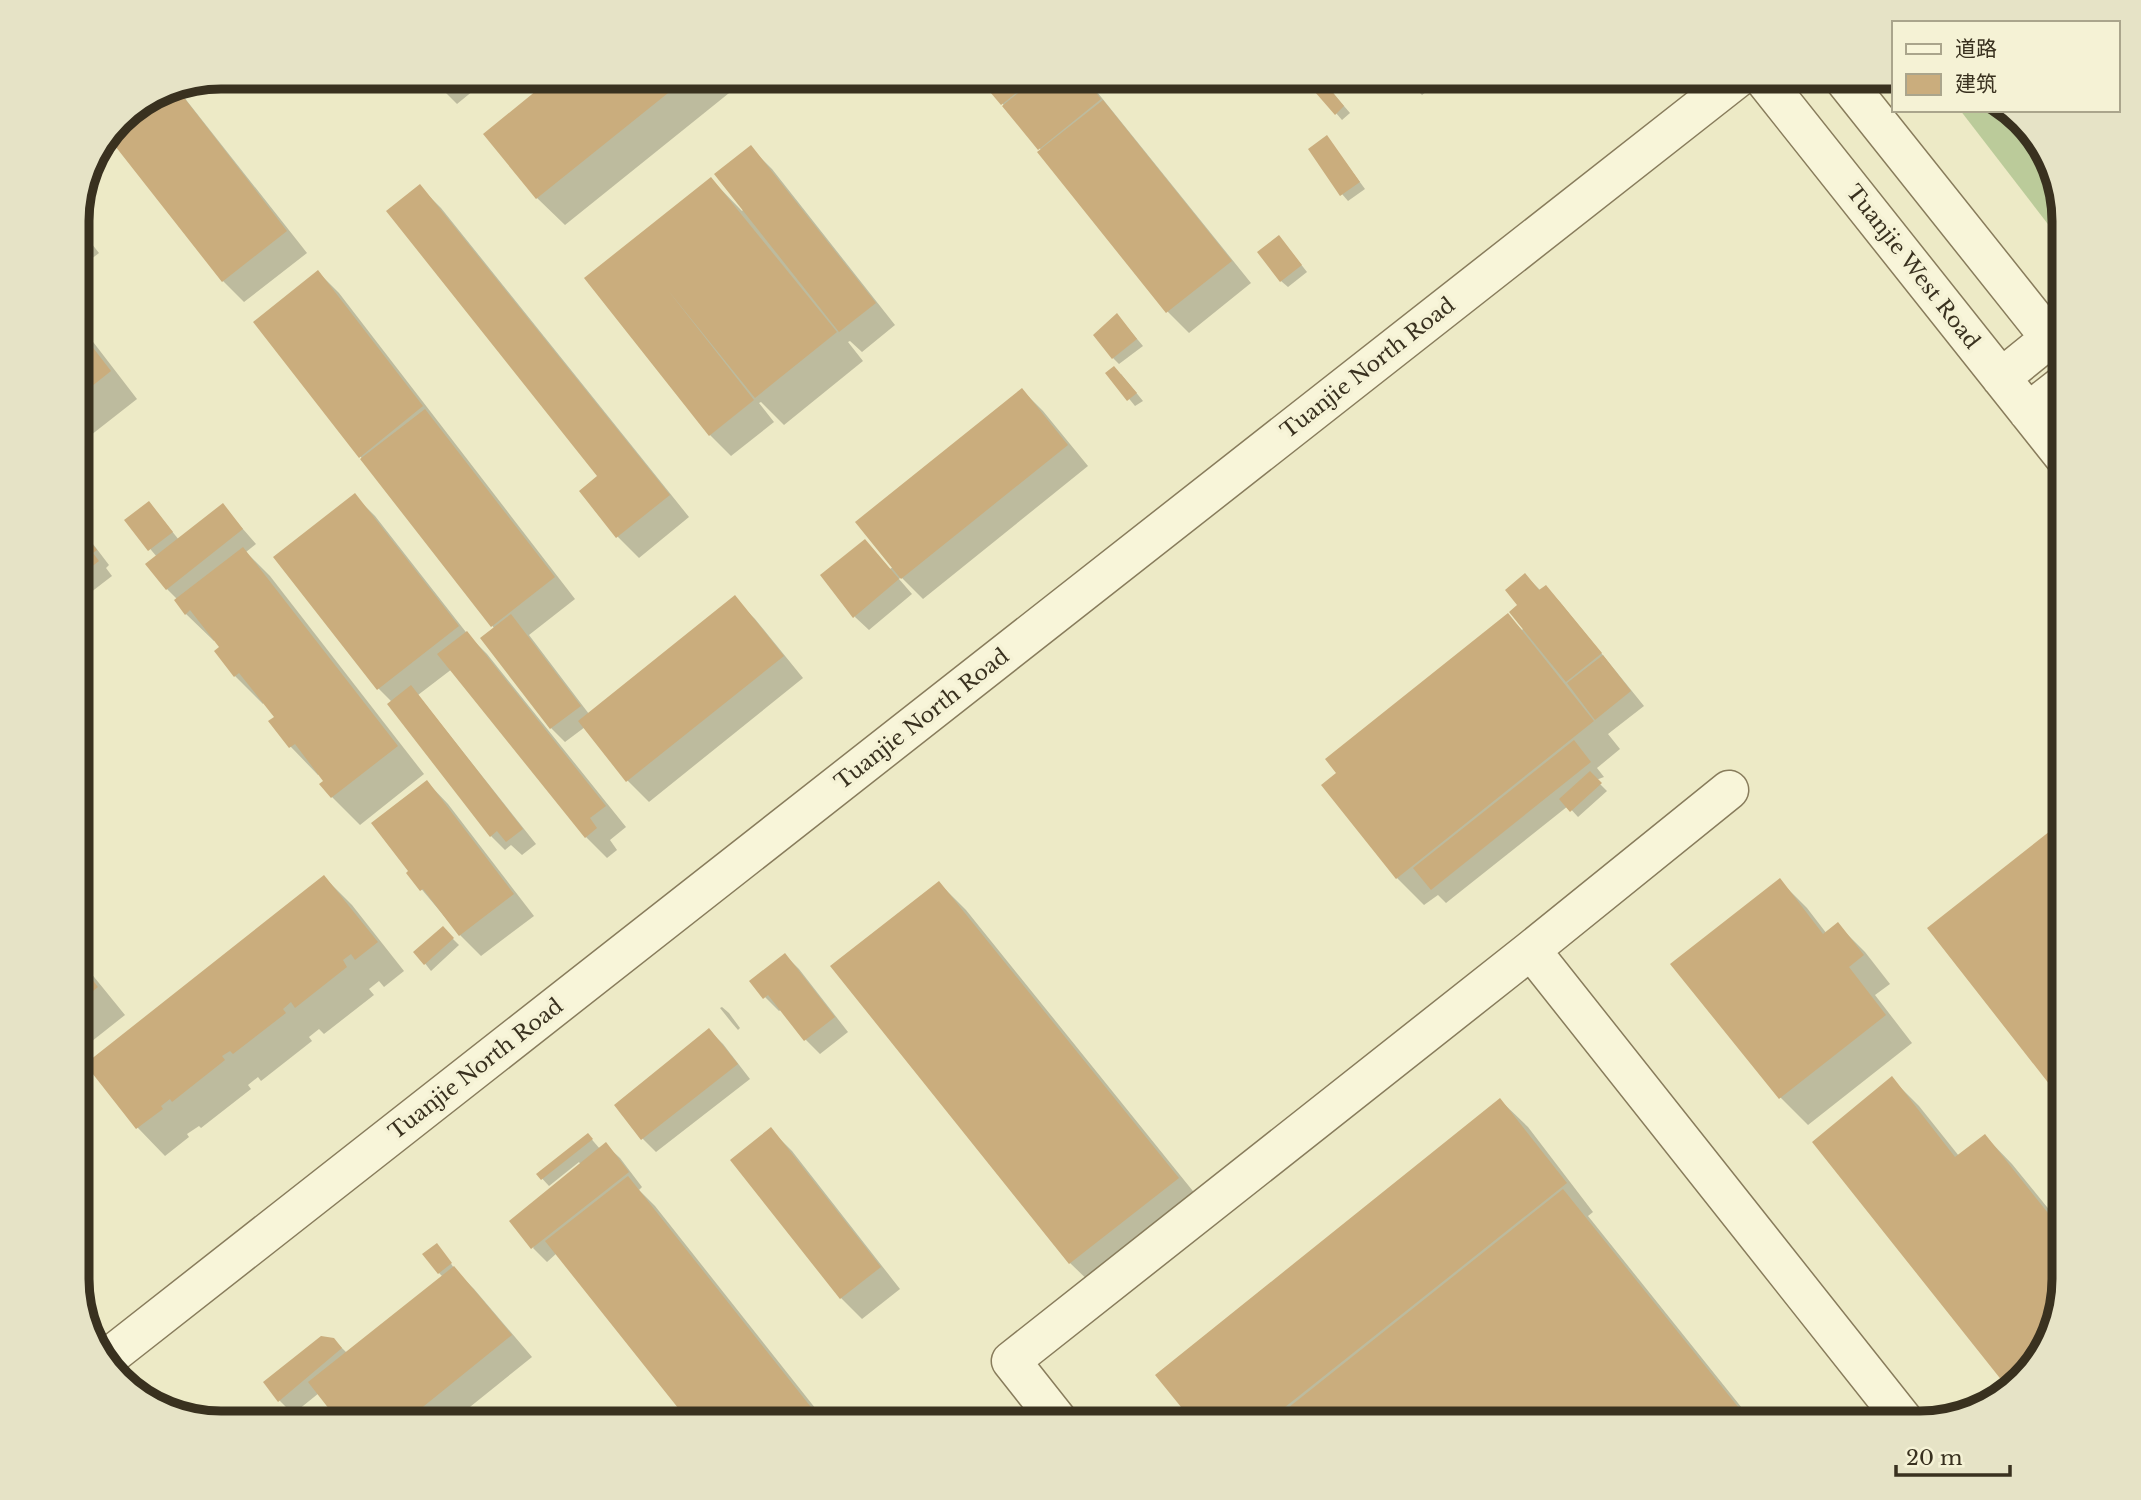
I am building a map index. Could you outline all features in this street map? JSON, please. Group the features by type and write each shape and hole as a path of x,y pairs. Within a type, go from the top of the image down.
{"street":[{"name":"Tuanjie North Road","path":"113,1354 1724,89"},
{"name":"Tuanjie West Road","path":"1772,89 2052,442"},
{"path":"1852,89 2052,330"},
{"path":"2001,378 2052,343"},
{"path":"2028,412 2052,393"},
{"path":"1051,1411 1011,1361 1729,790"},
{"path":"1531,950 1896,1411"}],"green space":[{"path":"1962,112 1993,112 2019,134 2045,179 2051,204 2052,229"}],"building":[{"path":"538,89 673,89 536,199 483,134"},
{"path":"988,89 1021,89 1001,105"},
{"path":"1023,89 1093,89 1101,99 1038,150 1002,106"},
{"path":"1318,89 1330,89 1344,106 1335,115 1315,92"},
{"path":"182,95 287,231 222,282 114,145 134,122 155,107"},
{"path":"1103,100 1232,261 1166,313 1037,152"},
{"path":"1327,135 1360,182 1340,196 1308,149"},
{"path":"751,145 876,303 839,332 714,174"},
{"path":"711,177 837,332 755,398 667,289 754,400 709,436 584,278"},
{"path":"420,184 670,495 616,538 579,491 597,476 386,211"},
{"path":"1279,235 1302,265 1280,282 1257,252"},
{"path":"318,270 423,406 359,458 253,322"},
{"path":"1117,313 1137,339 1112,359 1093,335"},
{"path":"90,344 111,371 90,388"},
{"path":"1114,366 1137,393 1127,401 1105,373"},
{"path":"1022,388 1068,445 901,579 855,522"},
{"path":"425,409 555,577 491,627 360,459"},
{"path":"355,493 459,626 377,690 273,557"},
{"path":"149,501 173,532 148,551 124,520"},
{"path":"223,503 243,529 166,590 145,564"},
{"path":"865,539 899,579 853,618 820,575"},
{"path":"90,541 97,550 93,553 99,561 90,568"},
{"path":"243,547 398,746 331,798 319,784 323,781 295,744 289,748 268,721 274,717 239,673 234,677 214,651 219,647 190,610 185,615 174,600"},
{"path":"1525,573 1539,590 1546,585 1602,653 1566,682 1509,612 1517,605 1505,590"},
{"path":"735,595 784,656 626,782 578,721"},
{"path":"1508,613 1594,721 1396,879 1321,785 1336,773 1325,759"},
{"path":"511,614 581,706 550,729 480,638"},
{"path":"467,631 606,806 590,818 597,828 585,838 437,654"},
{"path":"1603,655 1631,691 1595,720 1567,683"},
{"path":"411,685 523,829 506,842 497,831 490,837 387,704"},
{"path":"1574,740 1591,762 1431,890 1413,868"},
{"path":"1590,771 1602,783 1570,812 1559,799"},
{"path":"427,780 514,894 459,936 423,889 420,891 371,823"},
{"path":"2052,829 2052,1088 1927,928"},
{"path":"324,875 378,942 355,960 351,954 343,960 347,967 295,1008 291,1002 283,1009 286,1013 233,1054 230,1051 222,1056 225,1060 172,1102 170,1099 161,1106 163,1109 136,1129 90,1070 90,1060"},
{"path":"1780,878 1823,934 1838,922 1864,955 1849,967 1886,1015 1779,1099 1670,964"},
{"path":"939,881 1179,1178 1069,1264 830,966"},
{"path":"443,926 454,938 424,965 413,952"},
{"path":"785,953 835,1017 804,1041 768,995 763,999 749,981"},
{"path":"90,977 98,987 90,993"},
{"path":"709,1028 738,1064 641,1140 614,1105"},
{"path":"1892,1076 1955,1157 1985,1134 2052,1218 2052,1279 2047,1313 2034,1345 2007,1378 2002,1381 1812,1142"},
{"path":"1500,1098 1567,1183 1280,1411 1184,1411 1155,1375"},
{"path":"771,1127 881,1267 840,1299 730,1160"},
{"path":"588,1133 593,1139 541,1180 536,1174"},
{"path":"606,1142 629,1172 531,1249 509,1221"},
{"path":"628,1176 814,1411 680,1411 545,1241"},
{"path":"1563,1189 1741,1411 1284,1411"},
{"path":"437,1243 452,1263 438,1274 422,1254"},
{"path":"454,1266 512,1335 418,1411 331,1411 308,1382"},
{"path":"321,1336 334,1338 342,1348 278,1402 263,1382"}]}
